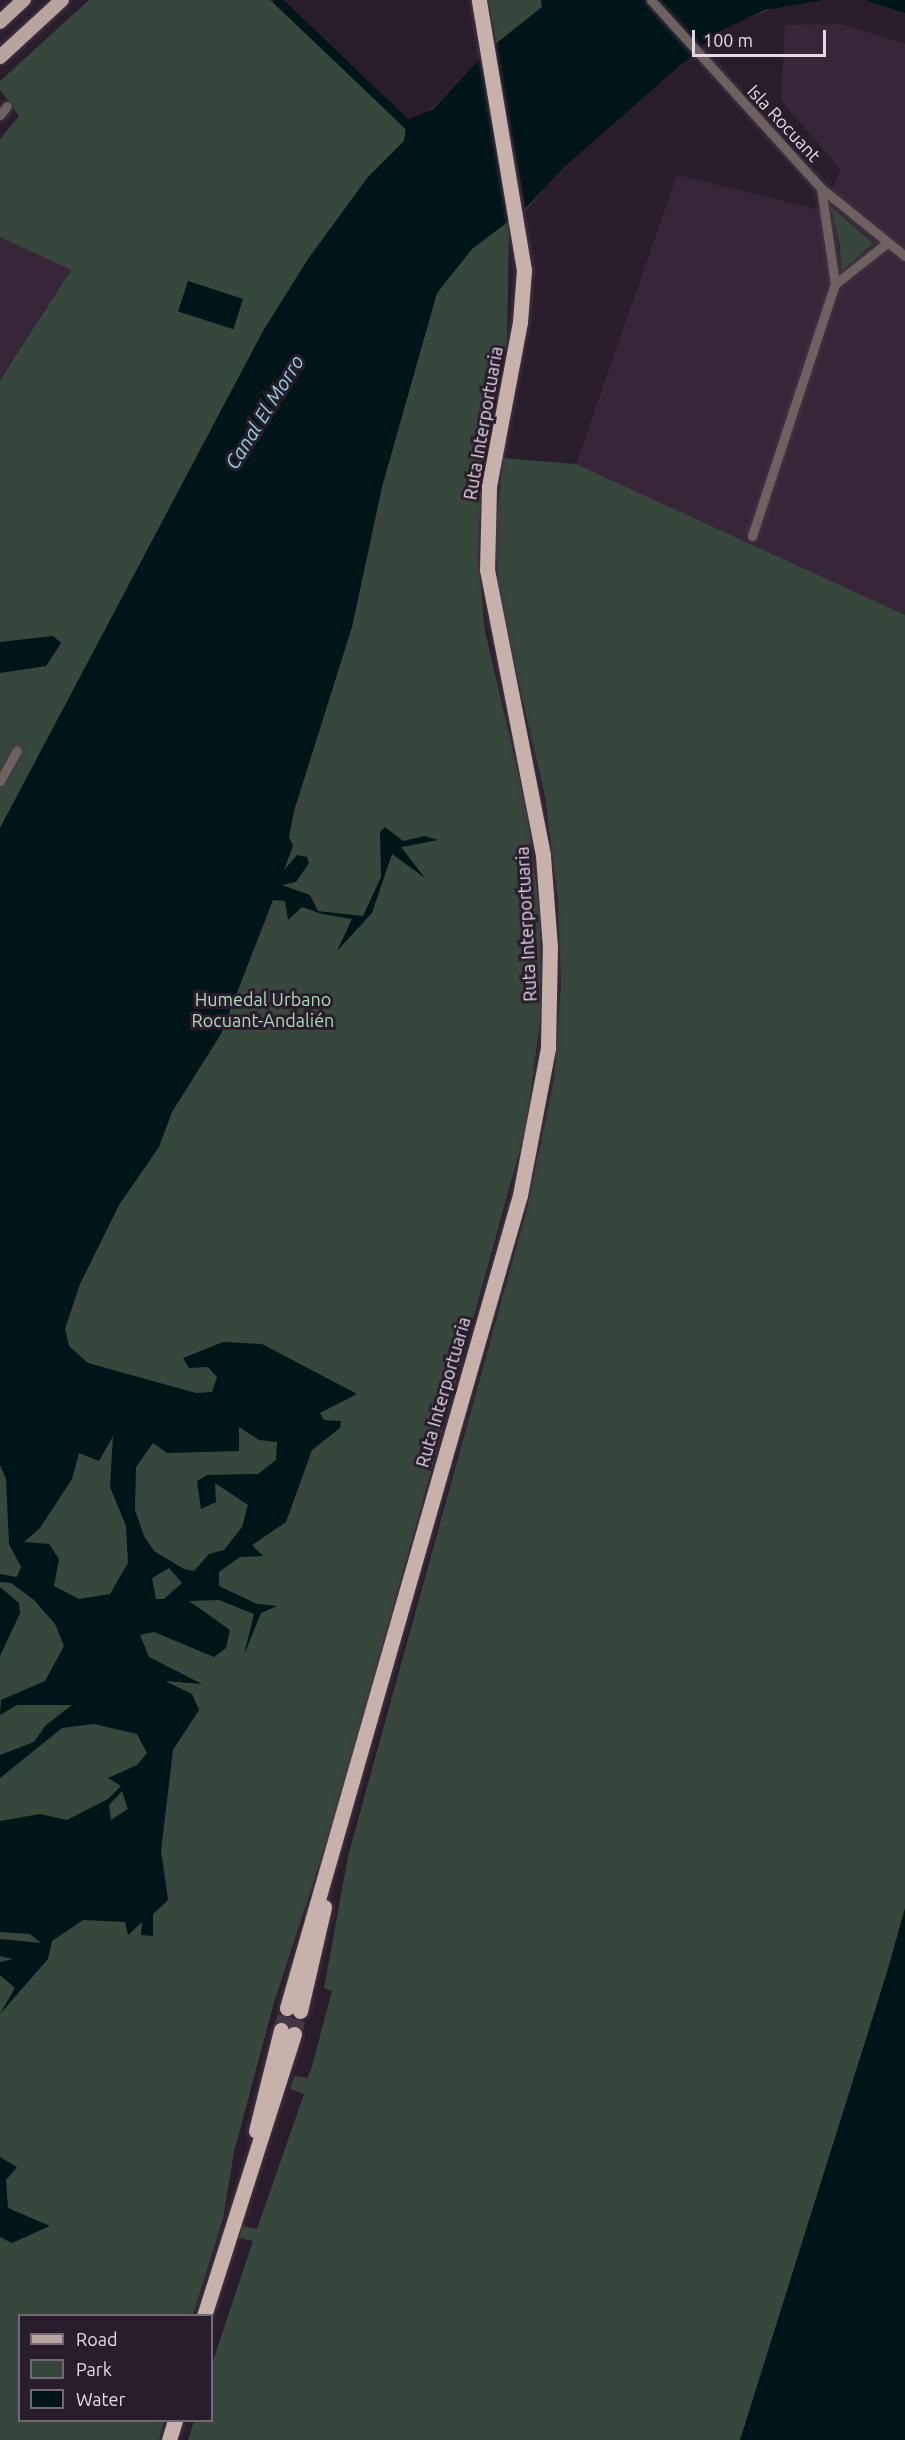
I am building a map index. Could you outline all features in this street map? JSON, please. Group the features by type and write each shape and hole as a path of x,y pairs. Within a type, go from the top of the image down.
{"highway":[{"name":"Ruta Interportuaria","path":"294,2010 326,1886 520,1195 544,1079 551,980 544,864 530,776 492,616 486,549 491,471 522,303 520,226 479,5"},
{"path":"205,2314 287,2032"},
{"path":"169,2440 175,2422"}],"main road":[{"path":"0,22 24,0"},
{"path":"0,57 62,0"}],"street":[{"name":"Isla Rocuant","path":"651,0 821,188 886,243 905,256"},
{"path":"0,115 7,106"},
{"path":"752,536 836,284 821,188"},
{"path":"836,284 886,243"},
{"path":"0,781 16,750"}],"shaded area":[{"path":"842,24 905,44 905,615 576,464 677,175 825,211 840,169 781,100 785,25"},
{"path":"0,237 71,269 0,380"}],"green space":[{"name":"Humedal Urbano Rocuant-Andalién","path":"89,0 270,0 400,121 416,120 436,105 496,42 488,0 794,0 722,28 661,77 559,170 509,231 507,343 483,449 478,556 485,631 527,811 540,913 541,1014 526,1128 339,1804 274,2003 234,2152 223,2219 193,2314 18,2314 18,2422 164,2422 159,2440 0,2440 0,380 71,270 0,237 0,139 19,116 0,90 0,81"},
{"path":"830,206 873,243 841,272 840,244"},
{"path":"503,458 576,464 905,615 905,2100 792,2440 188,2440 194,2422 213,2422 213,2361 253,2241 239,2238 242,2226 257,2229 304,2094 290,2089 294,2076 307,2078 311,2070 332,1991 324,1988 348,1856 526,1212 554,1079 561,985 558,899 545,797 499,598 495,536"}],"water":[{"name":"Canal El Morro","path":"541,0 823,0 765,10 718,32 563,168 526,208 472,249 437,293 382,487 352,627 294,811 289,837 293,846 284,870 297,855 307,857 309,863 296,882 282,885 310,895 318,911 363,916 381,877 380,832 385,827 403,841 425,836 438,840 401,847 425,878 392,854 372,913 337,951 352,919 322,914 302,907 288,920 285,901 273,900 221,1034 172,1112 159,1147 119,1205 80,1284 65,1329 69,1346 88,1363 196,1393 212,1392 217,1377 208,1367 189,1368 183,1358 223,1342 262,1344 357,1394 320,1413 324,1420 341,1421 340,1428 312,1450 286,1522 252,1545 263,1556 240,1557 219,1572 219,1586 257,1604 277,1606 261,1613 244,1655 254,1614 219,1600 189,1601 230,1630 226,1648 214,1657 154,1632 140,1635 149,1657 202,1684 165,1681 192,1694 199,1710 173,1750 161,1851 168,1900 153,1914 153,1936 141,1935 142,1922 128,1935 125,1922 83,1920 52,1941 48,1959 0,2014 15,1988 0,1975 0,1962 13,1959 0,1956 0,1939 41,1943 30,1934 0,1932 0,1821 40,1814 67,1820 108,1799 121,1786 108,1778 137,1765 147,1753 137,1734 94,1724 62,1728 0,1778 0,1755 34,1742 46,1725 72,1705 17,1705 0,1715 1,1700 45,1681 64,1646 55,1624 34,1600 11,1583 0,1582 0,1574 17,1577 21,1567 9,1544 6,1479 0,1465 0,828 263,331 308,259 368,177 404,141 407,120 433,109 488,50 542,7","holes":["239,1427 259,1440 277,1442 276,1460 258,1474 207,1475 197,1481 201,1509 216,1502 215,1483 248,1505 242,1527 224,1550 209,1554 194,1571 184,1569 154,1551 144,1536 135,1510 136,1467 153,1443 167,1453 239,1451","113,1436 110,1487 126,1526 128,1563 110,1594 79,1599 54,1586 59,1559 49,1544 24,1542 40,1528 72,1479 79,1453 99,1461","169,1568 182,1583 164,1599 156,1599 152,1578","122,1791 128,1809 111,1820 109,1805"]},
{"path":"865,0 905,0 905,13 877,4"},
{"path":"188,281 243,299 233,329 178,311"},
{"path":"53,636 61,643 46,666 0,673 0,642"},
{"path":"0,1587 19,1603 20,1613 0,1656"},
{"path":"905,1908 905,2440 740,2440 887,1972"},
{"path":"0,2157 17,2167 6,2180 8,2208 50,2226 12,2243 0,2237"}],"pier":[{"path":"494,41 526,211 510,224 479,55"}],"waterway":[{"path":"277,0 414,131"}],"tunnel":[{"path":"281,2030 287,2008"},
{"path":"294,2034 300,2011"}]}
